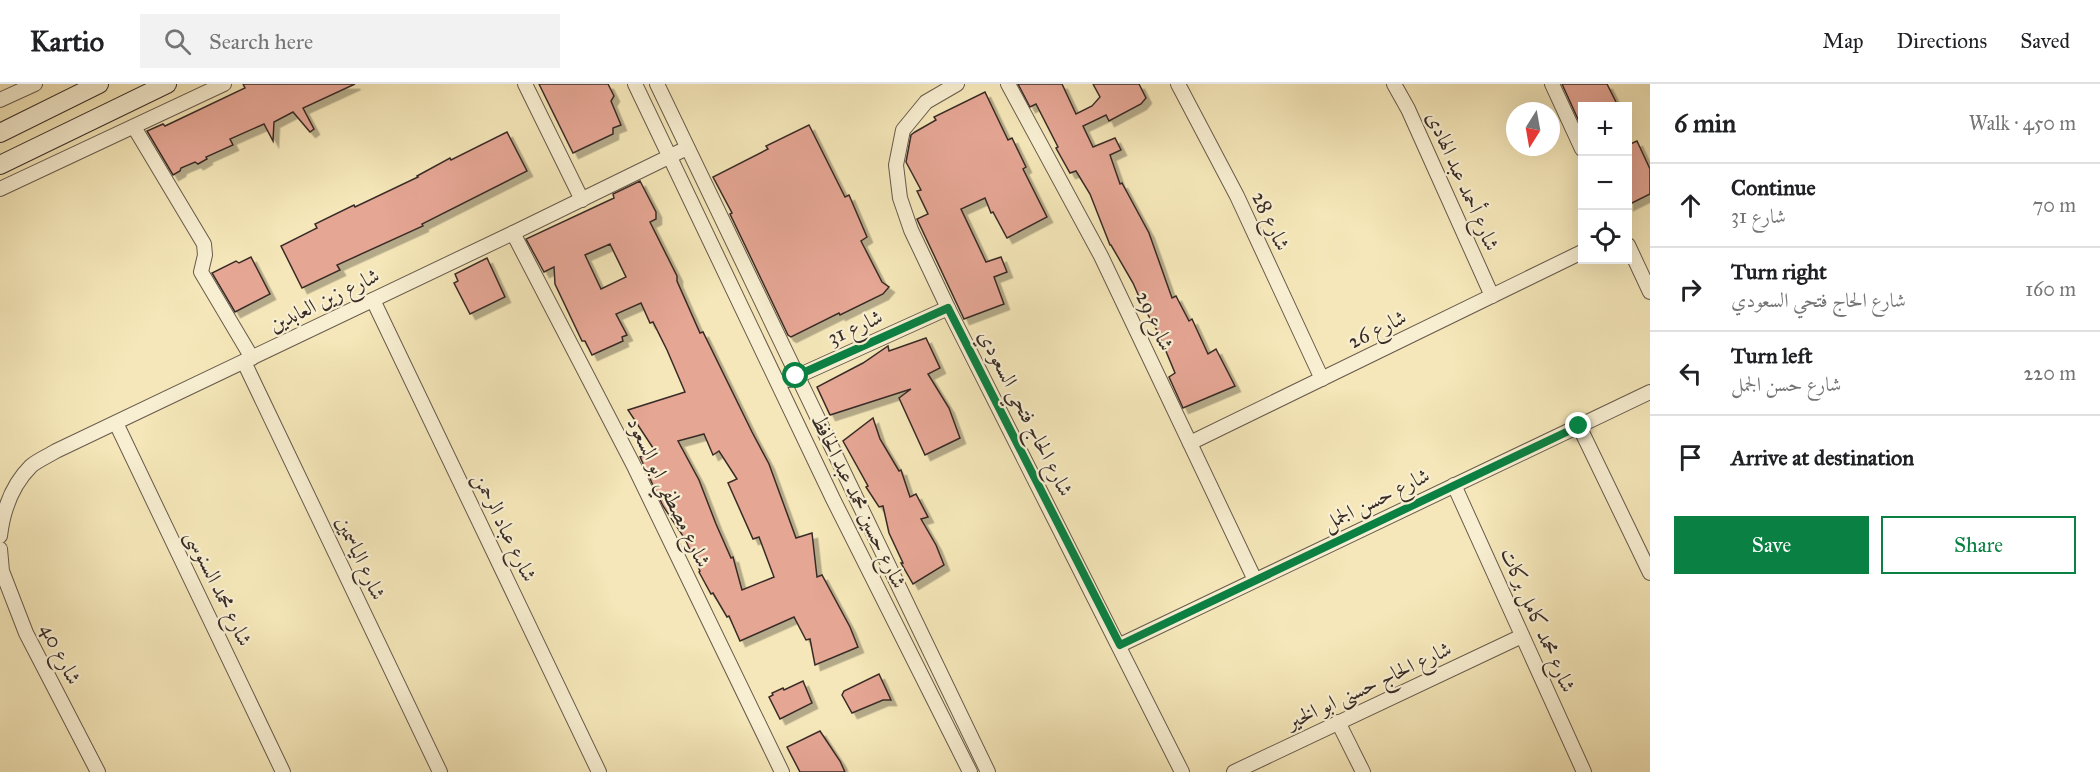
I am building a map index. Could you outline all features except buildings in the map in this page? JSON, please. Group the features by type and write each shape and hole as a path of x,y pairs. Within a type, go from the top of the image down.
{"street":[{"path":"0,100 34,84"},
{"path":"2,132 99,84"},
{"path":"0,165 167,84"},
{"path":"0,189 224,84"},
{"path":"525,84 582,200"},
{"name":"شارع حسين محمد عبد الحافظ","path":"635,84 833,499 970,772"},
{"name":"شارع حسين محمد عبد الحافظ","path":"657,84 988,772"},
{"name":"شارع الحاج فتحي السعودي","path":"957,84 926,102 903,130 896,165 900,198 911,230 948,308 1120,645 1182,772"},
{"name":"شارع 29","path":"1008,84 1101,256 1254,580"},
{"name":"شارع 28","path":"1178,84 1237,196 1322,379"},
{"name":"شارع أحمد عبد الهادى","path":"1394,84 1408,109 1492,296"},
{"path":"1552,84 1578,140"},
{"path":"50,109 53,124 64,133"},
{"name":"شارع الياسمين","path":"134,127 204,244 205,255 201,272 248,360 440,772"},
{"path":"2,132 13,134 19,142 20,152 17,156"},
{"name":"شارع زين العابدين","path":"0,536 2,514 14,489 32,466 56,451 687,148"},
{"name":"شارع مصطفي ابو السعود","path":"513,233 633,464 781,772"},
{"name":"شارع 26","path":"1190,443 1578,254"},
{"path":"1632,254 1650,292"},
{"name":"شارع عباد الرحمن","path":"373,300 598,772"},
{"name":"شارع 31","path":"780,385 948,308"},
{"name":"شارع حسن الجمل","path":"1120,645 1650,392"},
{"name":"شارع محمد السنوسى","path":"116,423 284,772"},
{"path":"1579,426 1650,573"},
{"name":"شارع محمد كامل بركات","path":"1454,485 1584,772"},
{"name":"شارع 40","path":"0,549 2,571 26,633 98,772"},
{"name":"شارع الحاج حسنى ابو الخير","path":"1234,772 1522,636"},
{"path":"1338,722 1363,772"}],"route":[{"path":"796,376 948,308 1120,645 1579,426"}]}
